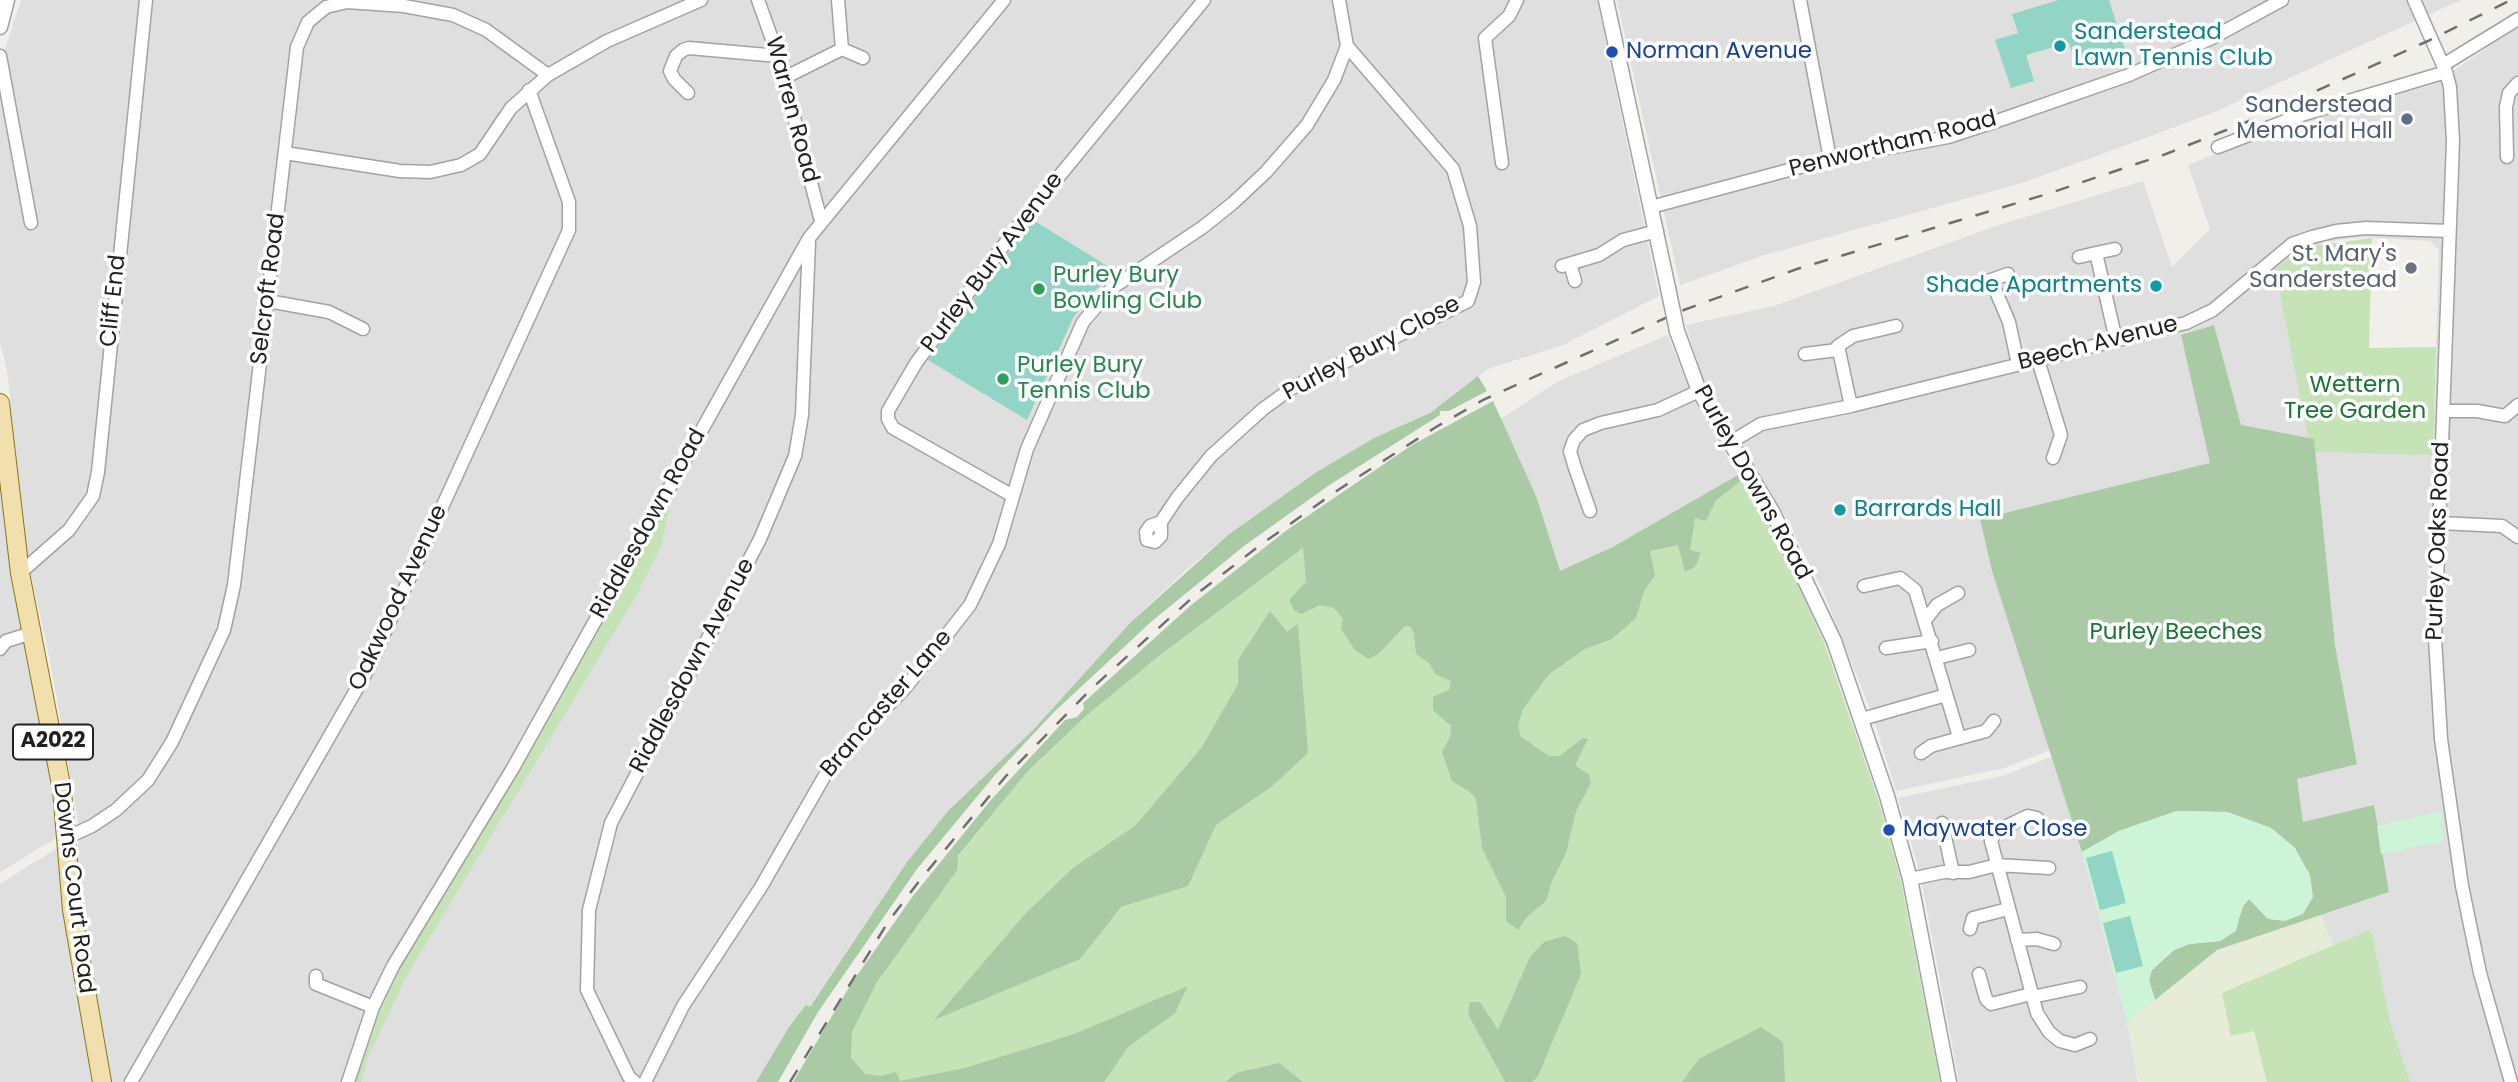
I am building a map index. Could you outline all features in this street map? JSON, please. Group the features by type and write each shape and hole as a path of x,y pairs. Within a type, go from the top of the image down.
{"main road":[{"name":"Downs Court Road","path":"0,403 20,573 62,790 72,910 102,1082"}],"street":[{"path":"0,27 7,0"},
{"name":"Cliff End","path":"20,573 69,530 93,496 98,472 146,0"},
{"path":"285,153 400,171 429,172 461,165 480,154 511,108 528,90 548,75 607,41 701,0"},
{"name":"Warren Road","path":"758,0 778,56 821,221"},
{"path":"838,0 842,49"},
{"name":"Riddlesdown Road","path":"348,1082 373,1007 425,913 513,768 809,238 1004,0"},
{"name":"Purley Bury Avenue","path":"1013,496 893,428 888,419 888,411 916,363 1015,230 1204,0"},
{"path":"1339,0 1347,46"},
{"path":"1502,163 1485,38 1509,16 1517,0"},
{"name":"Purley Downs Road","path":"1606,0 1657,231 1676,331 1699,391 1793,550 1834,641 1862,719 1910,878 1949,1082"},
{"path":"1800,0 1830,159"},
{"name":"Penwortham Road","path":"1651,207 1830,159 1891,150 1948,137 2129,75 2212,38 2282,0"},
{"name":"Purley Oaks Road","path":"2414,0 2450,86 2453,141 2435,638 2441,739 2451,826 2480,973 2511,1082"},
{"name":"Selcroft Road","path":"68,837 92,826 116,810 148,780 172,742 224,630 234,585 296,47 308,22 326,7 368,2 453,15 486,30 548,75"},
{"path":"2218,147 2298,116 2445,69 2518,19"},
{"name":"Brancaster Lane","path":"645,1082 683,1006 761,887 832,763 906,687 970,606 999,544 1027,449 1083,322 1112,288 1203,227 1266,172 1312,117 1334,80 1347,46"},
{"name":"Purley Bury Close","path":"1161,522 1211,456 1292,388 1468,300 1474,282 1470,226 1453,169 1347,46"},
{"path":"688,93 670,71 676,56 682,50 689,48 778,56"},
{"path":"784,78 842,49 863,58"},
{"path":"0,56 31,223"},
{"path":"2510,150 2505,107 2509,93 2518,83"},
{"name":"Oakwood Avenue","path":"131,1082 367,671 569,230 569,202 528,90"},
{"name":"Beech Avenue","path":"1731,442 1761,424 1851,406 2186,323 2213,310 2292,244 2312,237 2336,231 2366,229 2449,231"},
{"path":"1575,281 1566,265 1599,255 1623,240 1657,231"},
{"name":"Riddlesdown Avenue","path":"635,1082 629,1077 587,990 589,911 611,823 760,539 795,456 802,415 809,238"},
{"path":"2079,257 2115,248"},
{"path":"2096,253 2116,340"},
{"path":"1978,283 2008,274"},
{"path":"1991,280 2009,323 2018,364"},
{"path":"268,300 329,312 363,329"},
{"path":"1805,354 1837,350 1849,338 1896,326"},
{"path":"1837,350 1851,406"},
{"path":"2038,360 2061,435 2053,458"},
{"path":"1592,503 1570,451 1574,440 1583,430 1658,410 1699,391"},
{"path":"2444,411 2477,411 2505,416 2518,405"},
{"path":"2440,523 2502,526 2518,537"},
{"path":"1864,586 1900,578 1915,590 1926,619 1958,737"},
{"path":"1926,619 1937,605 1958,593"},
{"path":"0,649 6,641 32,633"},
{"path":"1886,648 1932,640"},
{"path":"1937,658 1969,650"},
{"path":"1862,719 1946,695"},
{"path":"1921,754 1931,746 1986,731 1994,721"},
{"path":"2037,818 2028,816 1993,834 1991,841 2041,1022 2060,1041 2075,1045 2090,1039"},
{"path":"1942,823 1953,873"},
{"path":"1910,878 1969,872 1997,865 2049,868"},
{"path":"1970,929 1973,919 2008,909"},
{"path":"2017,940 2037,939 2054,944"},
{"path":"1979,974 1986,999 1991,1004 2080,987"},
{"path":"316,984 373,1007"}],"shaded area":[{"path":"21,0 1597,0 1659,296 1563,345 1488,369 1430,413 1374,438 1315,473 1228,535 1187,569 1130,623 1033,730 948,811 907,862 810,1007 807,1005 789,1027 756,1082 111,1082 77,881 78,822 50,660 26,553 7,369 0,343 0,65"},
{"path":"1617,0 2461,0 2210,114 2110,151 2025,182 1765,255 1680,285"},
{"name":"Sanderstead Lawn Tennis Club","path":"2059,0 2109,0 2126,53 2078,70 2069,43 2026,55 2034,81 2011,88 1995,40 2018,33 2012,14"},
{"path":"2518,26 2518,1082 2410,1082 2391,1025 2371,929 2333,945 2321,915 2389,892 2373,805 2303,823 2297,779 2357,763 2335,645 2315,452 2433,454 2439,250 2430,241 2363,237 2337,240 2295,253 2275,269 2308,438 2241,426 2213,325 2181,336 2211,463 1980,519 1992,571 2050,750 2004,768 1896,791 1872,714 1823,591 1783,512 1706,390 1686,325 1774,306 1996,226 2143,181 2172,267 2210,229 2188,165 2310,116 2433,85"},
{"path":"1033,220 1117,272 1092,293 1073,318 1027,420 928,360"},
{"path":"1668,335 1692,397 1738,475 1613,547 1560,572 1536,496 1500,419 1559,381"},
{"path":"0,453 59,836 0,872"},
{"path":"2052,756 2082,852 2127,1022 2138,1082 1959,1082 1920,874 1898,798 2006,775"},
{"path":"57,848 93,1082 0,1082 0,884"},
{"path":"2112,851 2126,903 2100,910 2086,858"},
{"path":"2130,916 2143,966 2116,973 2103,923"}],"green space":[{"name":"Wettern Tree Garden","path":"2372,238 2369,348 2436,347 2433,455 2315,452 2314,440 2308,438 2275,269 2295,253 2313,246"},
{"name":"Purley Beeches","path":"2214,325 2241,425 2314,439 2335,645 2357,764 2297,779 2303,822 2374,805 2389,892 2217,950 2155,1000 2149,980 2152,970 2174,950 2189,944 2220,941 2235,931 2244,903 2249,899 2255,902 2259,911 2295,848 2271,828 2227,812 2177,811 2119,831 2082,852 1992,571 1980,519 2210,463 2181,335"},
{"path":"1478,376 1487,391 1449,411 1440,411 1440,415 1328,486 1244,546 1152,621 1054,712 995,775 917,869 818,1012 778,1082 756,1082 789,1027 806,1005 810,1007 907,862 948,811 1033,730 1130,623 1228,535 1315,473 1374,438 1430,413"},
{"path":"1493,401 1536,496 1560,571 1613,547 1738,475 1742,480 1716,500 1706,521 1695,518 1690,550 1701,553 1695,567 1685,572 1678,545 1650,551 1655,575 1644,591 1636,618 1612,639 1585,649 1549,674 1523,709 1518,725 1521,737 1549,756 1560,756 1583,738 1588,739 1575,765 1589,775 1591,783 1576,811 1566,853 1552,881 1546,901 1527,917 1518,930 1506,921 1506,897 1482,848 1476,799 1452,781 1442,752 1450,737 1451,726 1433,710 1433,697 1449,690 1451,681 1435,674 1430,664 1416,654 1414,633 1410,626 1405,626 1378,654 1369,659 1355,650 1341,629 1343,619 1334,608 1320,605 1301,614 1294,610 1289,600 1306,582 1303,548 1159,656 1086,716 1029,770 958,856 957,870 876,984 852,1032 851,1058 865,1074 881,1076 896,1072 900,1081 965,1068 1074,1034 1188,986 1175,1013 1128,1047 1104,1082 793,1082 851,984 913,896 990,801 1065,720 1077,717 1084,709 1083,703 1190,606 1287,530 1412,445"},
{"path":"1738,475 1782,548 1825,645 1878,799 1901,881 1940,1082 814,1082 958,857 1029,770 1086,716 1159,656 1303,548 1536,496 1560,571 1613,547"},
{"path":"673,490 661,547 635,598 407,975 369,1055 361,1082 352,1082 376,1009 397,968 519,772"},
{"path":"1270,611 1287,632 1298,624 1308,753 1271,787 1216,825 1188,886 1121,907 1080,959 934,1020 1026,913 1073,868 1136,825 1202,747 1238,684 1238,660"},
{"path":"2177,811 2227,812 2271,828 2295,848 2310,875 2313,897 2303,914 2285,921 2268,919 2249,899 2241,909 2236,931 2220,941 2189,944 2174,950 2152,970 2149,980 2155,1000 2127,1022 2082,852 2119,831"},
{"path":"2441,811 2444,841 2381,854 2377,826"},
{"path":"2321,915 2333,945 2222,993 2254,1031 2267,1082 2138,1082 2127,1022 2217,950"},
{"path":"2371,929 2391,1025 2410,1082 2267,1082 2254,1031 2231,1036 2222,993"},
{"path":"1565,936 1577,943 1581,974 1538,1076 1532,1082 1505,1082 1468,1014 1470,1002 1480,1002 1498,1030 1530,957 1544,942"},
{"path":"1761,1027 1783,1042 1785,1082 1682,1082 1699,1059"},
{"path":"1279,1063 1303,1082 1226,1082 1236,1073"}],"railway":[{"path":"790,1082 888,922 920,880 1006,776 1091,689 1193,597 1259,546 1338,490 1436,427 1483,400 1681,311 1797,269 2047,194 2166,154 2249,121 2428,41 2511,0"}],"place":[{"name":"Sanderstead Lawn Tennis Club","path":"2060,46"},
{"name":"Norman Avenue","path":"1612,52"},
{"name":"Sanderstead Memorial Hall","path":"2407,119"},
{"name":"St. Mary's Sanderstead","path":"2411,268"},
{"name":"Shade Apartments","path":"2156,286"},
{"name":"Purley Bury Bowling Club","path":"1039,289"},
{"name":"Purley Bury Tennis Club","path":"1003,379"},
{"name":"Barrards Hall","path":"1840,510"},
{"name":"Maywater Close","path":"1889,830"}]}
